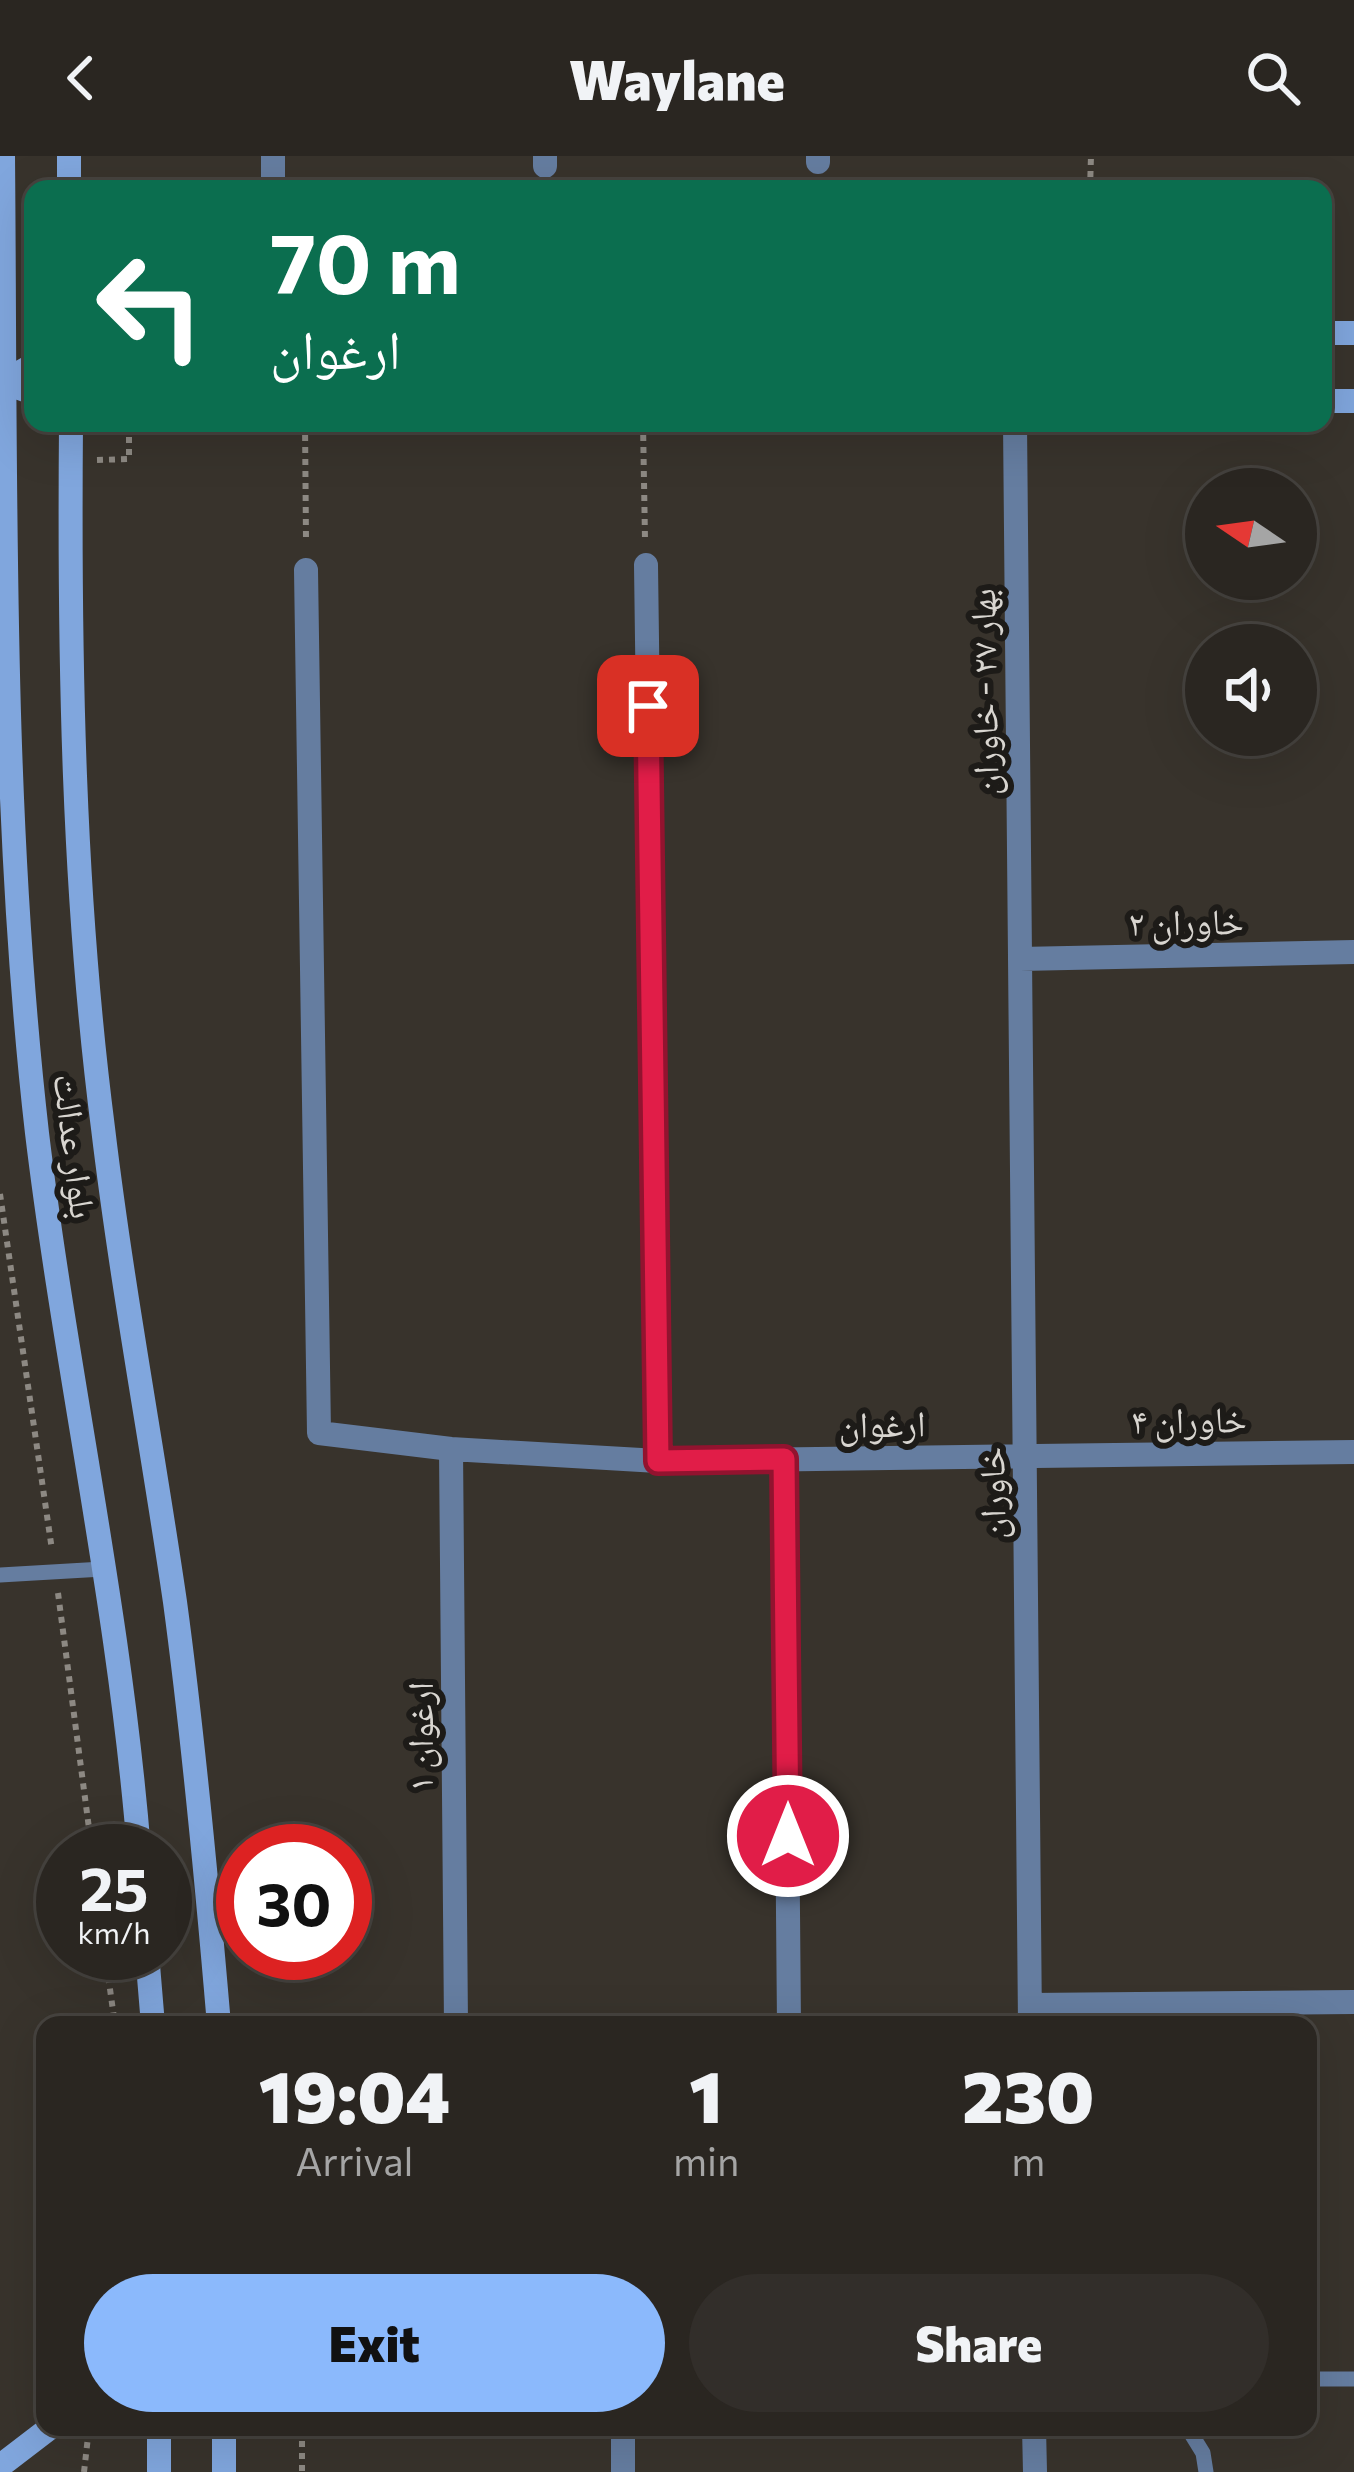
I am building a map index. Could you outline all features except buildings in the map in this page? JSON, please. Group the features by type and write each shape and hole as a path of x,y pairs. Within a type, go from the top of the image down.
{"main road":[{"name":"بلوار عدالت","path":"3,156 7,664 15,899 37,1133 103,1569 136,1824"},
{"name":"بلوار عدالت","path":"71,432 80,895 102,1125 201,1808 218,2016"},
{"path":"149,1980 152,2016"},
{"path":"0,2466 39,2436"},
{"path":"159,2436 159,2472"},
{"path":"224,2436 224,2472"}],"street":[{"name":"بهار ۲۷ - خاوران","path":"1015,432 1020,959"},
{"path":"646,565 658,1461"},
{"name":"ارغوان","path":"306,570 319,1433 451,1449 658,1461 1025,1456"},
{"name":"خاوران ۲","path":"1020,959 1354,952"},
{"name":"خاوران","path":"1020,959 1030,2015"},
{"name":"ارغوان ۱","path":"451,1449 456,2016"},
{"name":"خاوران ۴","path":"1025,1456 1354,1452"},
{"path":"784,1459 789,2016"},
{"path":"1030,2015 1354,2002"},
{"path":"623,2436 623,2472"},
{"path":"1034,2436 1035,2472"}],"lane":[{"path":"0,1575 103,1569"},
{"path":"1317,2379 1354,2379"},
{"path":"1193,2436 1203,2452 1206,2472"}],"path":[{"path":"129,432 129,459"},
{"path":"305,432 306,570"},
{"path":"643,432 646,565"},
{"path":"0,1194 88,1824"},
{"path":"109,1980 114,2016"},
{"path":"84,2472 88,2436"}],"route":[{"path":"648,706 658,1461 784,1459 788,1836"}]}
